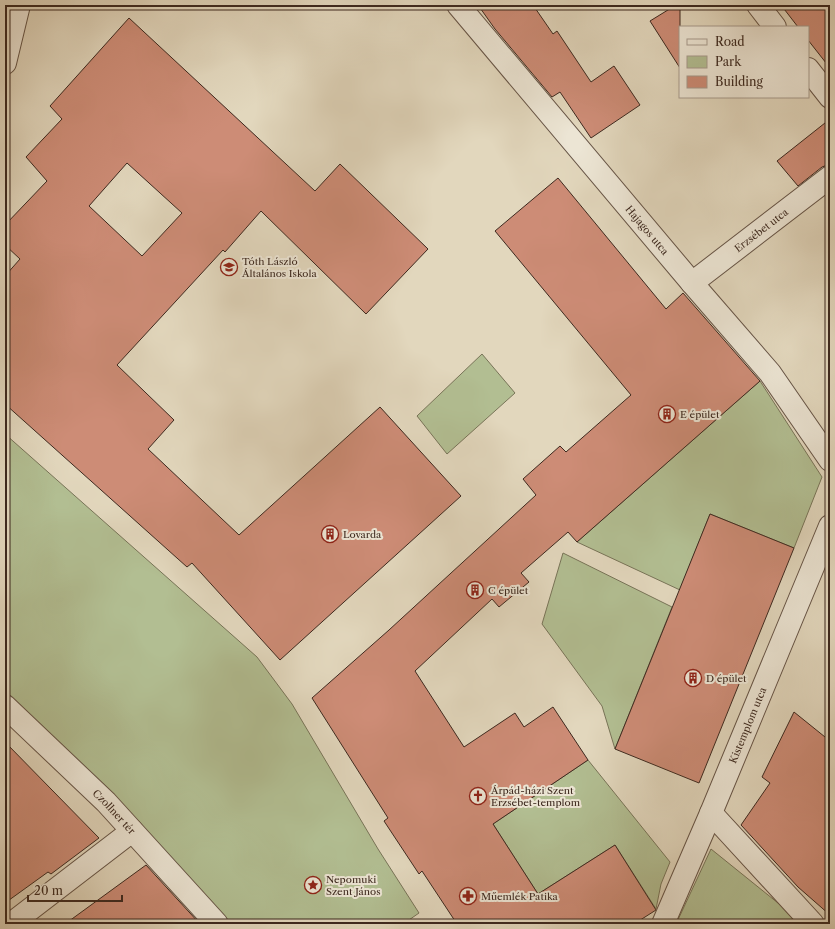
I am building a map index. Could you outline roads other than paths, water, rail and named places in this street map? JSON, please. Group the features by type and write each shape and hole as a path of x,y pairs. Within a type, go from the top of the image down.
{"street":[{"path":"5,63 19,5"},
{"name":"Hajagos utca","path":"458,5 692,283 770,373 830,460"},
{"path":"758,5 774,26"},
{"path":"809,70 830,97"},
{"name":"Erzsébet utca","path":"692,283 830,177"},
{"name":"Kistemplom utca","path":"663,924 711,813 830,526"},
{"name":"Czollner tér","path":"5,706 106,802 217,924"},
{"path":"711,813 813,924"},
{"path":"11,924 132,831"}],"place":[{"name":"Tóth László Általános Iskola","path":"229,267"},
{"name":"E épület","path":"667,414"},
{"name":"Lovarda","path":"330,534"},
{"name":"C épület","path":"475,590"},
{"name":"D épület","path":"693,678"},
{"name":"Árpád-házi Szent Erzsébet-templom","path":"478,796"},
{"name":"Nepomuki Szent János","path":"313,885"},
{"name":"Műemlék Patika","path":"468,896"}]}
